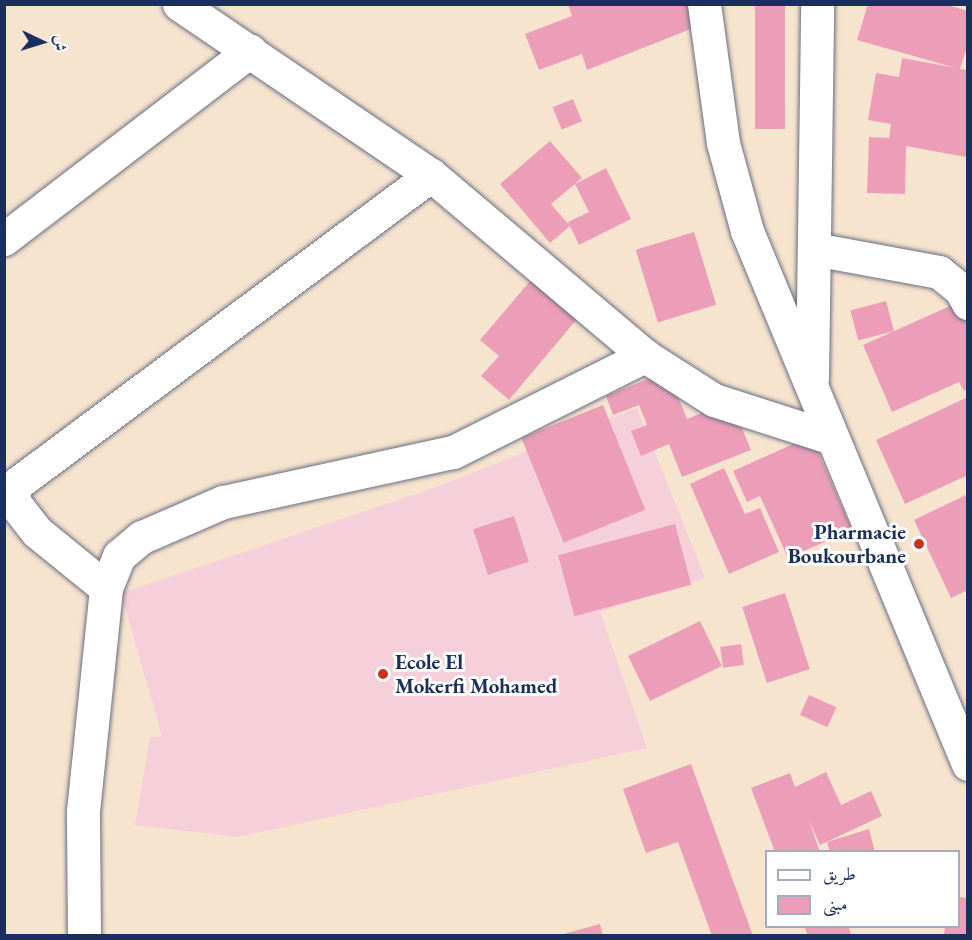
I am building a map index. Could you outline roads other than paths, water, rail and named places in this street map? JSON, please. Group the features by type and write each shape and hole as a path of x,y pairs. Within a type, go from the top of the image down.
{"street":[{"path":"179,4 431,175 645,356 714,400 829,437"},
{"path":"704,4 723,143 747,231 829,437 968,764"},
{"path":"812,393 817,4"},
{"path":"4,239 250,51"},
{"path":"106,588 37,532 13,501 15,485 431,175"},
{"path":"814,249 939,272 961,290 968,303"},
{"path":"84,936 83,811 106,588 119,556 142,537 213,506 453,452 645,356"}],"place":[{"name":"Pharmacie Boukourbane","path":"919,544"},
{"name":"Ecole El Mokerfi Mohamed","path":"383,674"}]}
